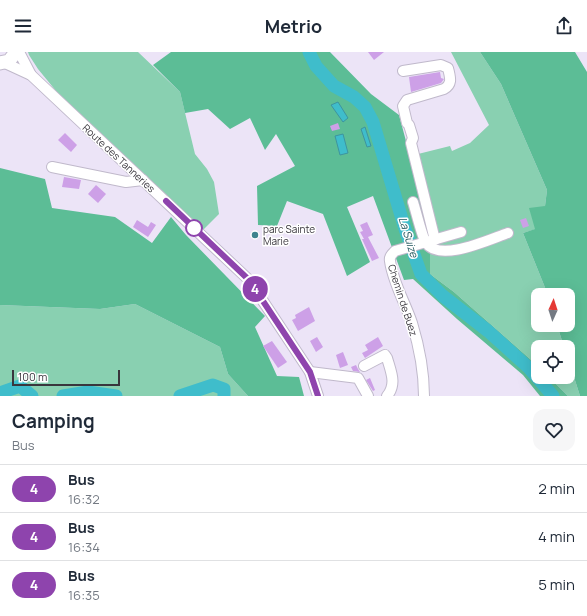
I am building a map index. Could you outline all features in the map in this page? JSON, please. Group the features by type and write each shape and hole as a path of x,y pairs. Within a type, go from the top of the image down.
{"main road":[{"path":"2,63 13,58 18,52"}],"street":[{"name":"Route des Tanneries","path":"18,52 31,75 249,280 310,372 318,396"},
{"name":"Route des Tanneries","path":"2,63 31,75"},
{"path":"403,71 441,65 448,68 451,81 450,86 407,100 403,106 406,123 409,125 413,138 411,143 414,155 425,242"},
{"path":"52,167 126,182 143,180"},
{"path":"413,202 425,242 433,249 444,252 464,248 508,233"},
{"name":"Chemin de Buez","path":"424,396 421,361 412,323 392,271 389,259 392,253 403,248 461,232"},
{"path":"364,366 385,355 393,384 391,391 387,396"},
{"path":"310,372 358,378 368,396"}],"green space":[{"path":"28,52 138,52 180,92 195,154 207,169 214,182 219,214 202,231 61,97 38,69"},
{"path":"171,52 330,52 371,94 399,115 410,156 430,251 430,274 454,292 531,360 531,384 556,384 568,396 540,396 523,375 457,319 413,279 404,280 373,196 347,207 370,262 347,276 323,214 287,201 277,226 258,225 257,186 295,166 276,134 265,150 250,118 230,129 208,109 185,113 180,92 153,65"},
{"path":"451,52 480,52 501,84 547,190 545,206 536,229 523,233 545,288 531,288 531,332 559,332 562,340 531,340 531,360 454,292 430,274 430,251 410,156 450,146 452,151 470,143 489,125"},
{"path":"480,52 575,52 587,72 587,396 580,396 575,380 575,340 562,340 559,332 575,332 575,288 545,288 523,233 535,229 529,208 545,206 547,190 501,84"},
{"path":"0,168 45,179 52,208 115,217 152,243 171,217 186,235 265,316 255,327 277,376 299,377 304,396 248,396 228,374 220,347 135,304 100,309 0,305"},
{"path":"135,304 220,347 228,374 248,396 0,396 0,305 100,309"},
{"path":"575,380 580,396 568,396 556,384 575,384"}],"water":[{"path":"338,102 348,118 343,122 331,105"},
{"path":"365,127 371,146 367,147 361,129"},
{"path":"343,134 348,153 340,155 335,136"}],"building":[{"path":"368,52 384,52 374,60"},
{"path":"440,72 441,78 444,79 441,83 411,92 409,77"},
{"path":"338,123 340,129 332,131 330,126"},
{"path":"65,133 77,145 71,152 58,140"},
{"path":"64,177 81,180 79,189 62,187"},
{"path":"96,185 106,194 98,203 88,194"},
{"path":"526,218 529,226 523,228 520,220"},
{"path":"137,220 148,227 151,222 156,225 148,237 133,227"},
{"path":"367,222 373,235 368,237 379,258 372,261 360,232 363,231 360,225"},
{"path":"309,307 315,321 298,331 292,320 296,318 295,315"},
{"path":"317,337 323,347 316,352 310,341"},
{"path":"378,337 383,346 365,358 362,353 368,350 365,345"},
{"path":"272,341 287,362 278,368 263,346"},
{"path":"343,352 348,365 340,368 336,355"},
{"path":"356,365 360,372 353,371 351,367"},
{"path":"370,378 375,390 373,391 366,380"}],"waterway":[{"name":"La Suize","path":"309,52 316,66 334,86 354,97 365,107 373,122 405,229 421,274 443,296 488,331 529,368 553,396"},
{"name":"La Suize","path":"180,396 213,385 224,389 224,396"},
{"name":"La Suize","path":"0,393 20,386 32,396"},
{"name":"La Suize","path":"63,396 88,392 116,396"}],"bus line":[{"name":"4","path":"166,201 249,280 310,372 318,396"}],"place":[{"name":"parc Sainte Marie","path":"255,235"}]}
